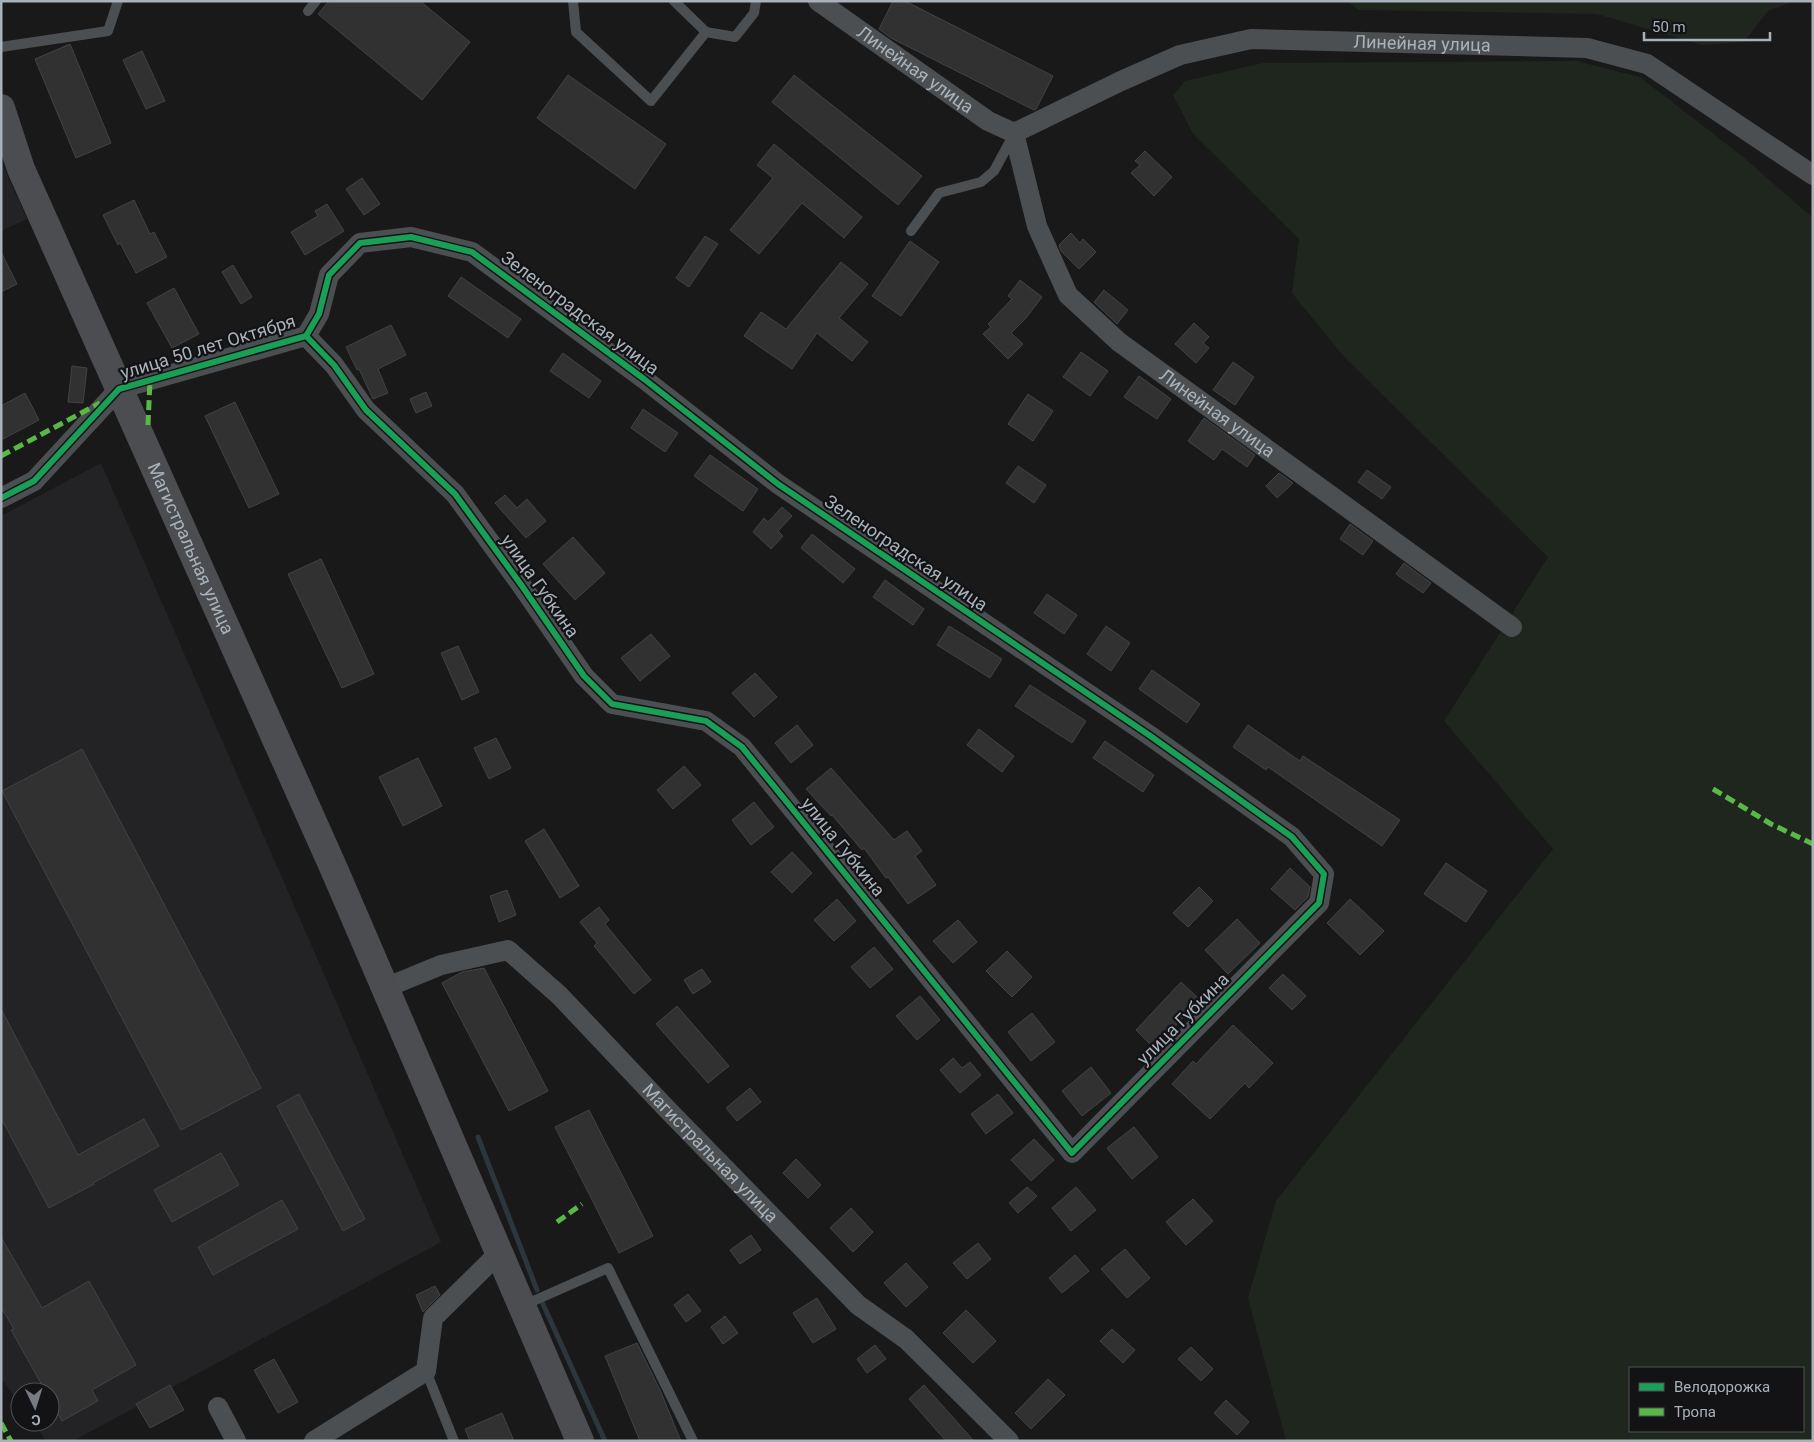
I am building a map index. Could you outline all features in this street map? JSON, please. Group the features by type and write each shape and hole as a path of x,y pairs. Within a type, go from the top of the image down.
{"main road":[{"name":"Магистральная улица","path":"1,108 21,169 386,988 498,1254 580,1441"}],"street":[{"name":"Линейная улица","path":"818,1 988,121 1014,133"},
{"name":"Линейная улица","path":"1014,133 1121,81 1180,55 1251,39 1587,48 1647,64 1813,176"},
{"name":"Линейная улица","path":"1014,133 1037,226 1068,295 1120,342 1512,626"},
{"name":"улица 50 лет Октября","path":"1,498 34,481 119,389 306,336 319,314 329,275 360,244 411,237 472,252"},
{"name":"Зеленоградская улица","path":"472,252 644,379 778,484 1149,736 1292,837 1324,874"},
{"name":"улица Губкина","path":"306,336 334,364 366,410 455,494 584,676 612,704 706,720 742,747 1072,1153 1319,903 1324,874"},
{"name":"Магистральная улица","path":"386,988 441,965 508,950 560,996 664,1106 858,1305 906,1339 1009,1441"},
{"path":"314,1441 426,1371 433,1318 498,1254"},
{"path":"218,1407 236,1441"}],"lane":[{"path":"1,47 108,31 118,1"},
{"path":"308,12 316,1"},
{"path":"573,1 576,32 651,101 706,32"},
{"path":"674,1 706,32 735,37 754,13 756,1"},
{"path":"911,231 939,193 981,182 994,171 1014,133"},
{"path":"521,1306 608,1268 693,1441"},
{"path":"426,1371 454,1441"}],"shaded area":[{"path":"1347,1 1795,1 1768,11 1744,42 1702,45 1597,14 1359,10"},
{"path":"1577,61 1640,77 1742,156 1813,218 1813,1441 1286,1441 1248,1298 1276,1201 1553,849 1444,721 1548,557 1344,357 1292,293 1299,239 1193,134 1173,95 1185,81 1263,63"},
{"path":"1,161 27,219 1,231"},
{"path":"101,463 441,1242 73,1441 46,1441 40,1432 60,1432 60,1382 10,1382 10,1390 1,1378 1,516"}],"building":[{"path":"329,1 420,1 470,42 422,100 318,14"},
{"path":"893,1 905,1 1053,76 1036,109 1034,110 891,38 879,29"},
{"path":"70,44 111,143 76,158 35,59"},
{"path":"142,51 165,101 146,109 123,60"},
{"path":"568,75 666,144 635,189 537,118"},
{"path":"794,75 922,176 898,205 772,102"},
{"path":"774,144 862,217 844,238 802,203 759,254 730,230 773,178 757,165"},
{"path":"1145,151 1172,177 1154,196 1131,173 1140,165 1135,161"},
{"path":"362,178 380,204 364,215 346,189"},
{"path":"134,200 150,234 154,232 167,257 136,273 120,243 118,245 103,215"},
{"path":"327,204 344,231 305,255 291,232 318,216 315,211"},
{"path":"1071,233 1080,243 1083,239 1096,252 1079,269 1061,251 1059,245"},
{"path":"705,236 718,244 689,287 676,278"},
{"path":"910,241 939,262 901,316 872,296"},
{"path":"1,252 17,284 1,292"},
{"path":"841,262 868,284 839,318 868,342 852,361 817,333 792,369 744,336 761,312 786,329"},
{"path":"233,265 252,297 241,304 222,272"},
{"path":"461,277 521,319 508,338 448,296"},
{"path":"1020,280 1042,297 1026,318 1011,333 1023,344 1008,359 983,334 991,327 988,324 1012,299 1008,296"},
{"path":"174,288 199,334 172,348 147,303"},
{"path":"1104,290 1128,310 1117,324 1094,302"},
{"path":"1194,323 1209,337 1203,343 1209,348 1196,363 1175,344"},
{"path":"391,325 406,355 378,369 388,393 373,399 346,347"},
{"path":"1081,352 1108,371 1090,396 1063,377"},
{"path":"563,353 601,381 589,398 550,371"},
{"path":"1233,362 1254,377 1235,405 1213,390"},
{"path":"72,366 87,368 83,403 68,402"},
{"path":"1139,376 1171,399 1157,419 1124,397"},
{"path":"426,392 432,406 416,413 410,399"},
{"path":"25,393 39,420 1,440 1,406"},
{"path":"1028,394 1053,411 1033,441 1008,424"},
{"path":"235,402 279,494 249,508 205,416"},
{"path":"643,409 678,433 665,452 631,428"},
{"path":"1204,418 1255,455 1247,467 1222,449 1214,460 1188,441"},
{"path":"710,455 758,489 743,511 694,476"},
{"path":"1018,466 1046,485 1034,503 1006,483"},
{"path":"1367,470 1391,487 1382,499 1358,482"},
{"path":"1279,473 1293,483 1277,498 1266,486"},
{"path":"505,495 517,508 527,499 546,521 526,538 495,503"},
{"path":"782,507 792,516 778,531 783,536 771,549 753,532 764,518 768,522"},
{"path":"1350,524 1373,541 1363,555 1340,539"},
{"path":"812,534 855,569 843,583 801,548"},
{"path":"573,537 605,573 575,600 543,564"},
{"path":"321,559 374,674 342,688 288,574"},
{"path":"1404,563 1431,583 1423,593 1396,574"},
{"path":"885,580 924,609 913,625 873,597"},
{"path":"1047,594 1077,615 1064,634 1034,613"},
{"path":"949,626 1002,659 990,678 937,645"},
{"path":"1106,626 1130,643 1111,671 1087,654"},
{"path":"651,634 670,656 640,681 621,658"},
{"path":"458,646 479,692 462,700 441,653"},
{"path":"1152,670 1200,704 1187,723 1139,689"},
{"path":"755,673 777,697 754,717 732,693"},
{"path":"1030,685 1086,721 1072,743 1015,706"},
{"path":"797,725 813,745 791,763 775,743"},
{"path":"1248,725 1300,761 1303,756 1400,820 1382,846 1268,767 1266,770 1233,747"},
{"path":"979,729 1014,756 1002,772 967,745"},
{"path":"496,738 511,768 489,779 474,748"},
{"path":"1105,741 1154,775 1143,792 1093,758"},
{"path":"82,749 261,1088 181,1130 2,791"},
{"path":"418,758 442,806 403,826 379,777"},
{"path":"684,766 701,785 673,809 657,790"},
{"path":"831,768 894,840 907,831 922,851 915,856 936,885 908,904 864,848 862,850 832,815 806,789"},
{"path":"754,802 774,827 751,845 732,820"},
{"path":"544,829 579,886 560,898 525,841"},
{"path":"792,852 812,873 792,893 771,872"},
{"path":"1446,863 1487,891 1466,922 1424,894"},
{"path":"1290,868 1310,887 1308,897 1295,910 1271,889"},
{"path":"1199,887 1213,901 1188,927 1173,913"},
{"path":"507,890 516,915 499,922 490,896"},
{"path":"837,899 856,921 834,941 814,920"},
{"path":"1350,899 1384,931 1360,955 1327,923"},
{"path":"599,907 609,920 605,924 651,980 634,994 594,946 597,943 580,922"},
{"path":"1237,919 1260,943 1228,974 1205,950"},
{"path":"958,920 977,942 953,963 933,941"},
{"path":"874,947 893,969 870,988 851,967"},
{"path":"1007,951 1032,977 1012,997 986,971"},
{"path":"484,968 548,1091 509,1111 442,983 462,972"},
{"path":"702,969 711,982 693,994 684,980"},
{"path":"1283,974 1306,996 1292,1010 1269,988"},
{"path":"1181,982 1200,1000 1154,1048 1136,1030"},
{"path":"920,996 940,1020 917,1040 896,1016"},
{"path":"677,1006 729,1066 708,1083 656,1024"},
{"path":"1,1009 78,1155 144,1119 159,1146 49,1208 1,1118"},
{"path":"1032,1013 1055,1042 1031,1061 1008,1032"},
{"path":"1233,1025 1273,1063 1249,1088 1245,1083 1210,1119 1172,1084 1193,1061 1196,1064"},
{"path":"953,1058 962,1068 970,1062 981,1075 960,1093 940,1070"},
{"path":"1091,1067 1111,1093 1082,1116 1062,1091"},
{"path":"750,1088 761,1102 737,1121 726,1108"},
{"path":"299,1094 365,1219 343,1231 277,1106"},
{"path":"998,1094 1013,1113 986,1134 971,1114"},
{"path":"589,1110 653,1236 619,1253 555,1127"},
{"path":"1134,1127 1158,1157 1132,1179 1107,1148"},
{"path":"1034,1139 1054,1160 1031,1181 1011,1160"},
{"path":"221,1153 239,1185 172,1222 154,1190"},
{"path":"796,1159 821,1185 808,1198 783,1173"},
{"path":"1027,1187 1037,1196 1018,1213 1009,1203"},
{"path":"1076,1187 1096,1210 1071,1231 1052,1208"},
{"path":"1193,1199 1213,1221 1186,1245 1166,1222"},
{"path":"282,1200 298,1229 213,1275 198,1247"},
{"path":"851,1208 873,1232 853,1252 830,1228"},
{"path":"751,1235 761,1250 740,1264 730,1250"},
{"path":"1,1237 42,1308 89,1281 136,1365 92,1390 98,1401 62,1421 60,1417 60,1382 40,1382 11,1330 14,1329 1,1307"},
{"path":"978,1243 991,1259 967,1279 953,1263"},
{"path":"1125,1249 1150,1278 1127,1298 1101,1269"},
{"path":"1075,1255 1089,1271 1062,1293 1049,1278"},
{"path":"906,1263 928,1287 906,1307 884,1283"},
{"path":"435,1286 440,1295 423,1312 416,1295"},
{"path":"688,1294 701,1311 686,1322 674,1305"},
{"path":"817,1298 836,1329 813,1343 793,1313"},
{"path":"966,1310 996,1341 973,1363 943,1333"},
{"path":"725,1316 738,1333 723,1344 711,1327"},
{"path":"1112,1329 1135,1350 1123,1363 1100,1341"},
{"path":"637,1343 660,1390 681,1441 640,1441 605,1356"},
{"path":"875,1345 886,1359 867,1373 857,1359"},
{"path":"1191,1347 1213,1369 1201,1381 1178,1359"},
{"path":"274,1359 298,1402 278,1413 254,1370"},
{"path":"1048,1379 1065,1395 1031,1429 1015,1413"},
{"path":"170,1385 184,1410 150,1428 136,1404"},
{"path":"924,1385 974,1441 946,1441 909,1399"},
{"path":"1226,1400 1249,1422 1237,1435 1214,1413"},
{"path":"502,1413 514,1441 470,1441 465,1429"}],"waterway":[{"path":"478,1137 537,1290"},
{"path":"543,1304 605,1441"}],"marked path":[{"path":"148,425 150,380"},
{"path":"1,456 100,403"},
{"path":"1713,789 1771,824 1813,844"},
{"path":"557,1222 582,1204"},
{"path":"1,1423 11,1441"}],"cycle path":[{"path":"1,498 34,481 119,389 306,336 319,314 329,275 360,243 411,237 472,252 644,379 778,484 1149,735 1292,837 1324,874 1319,903 1072,1153 742,747 706,721 612,704 584,676 455,494 366,410 334,365 306,336"}]}
